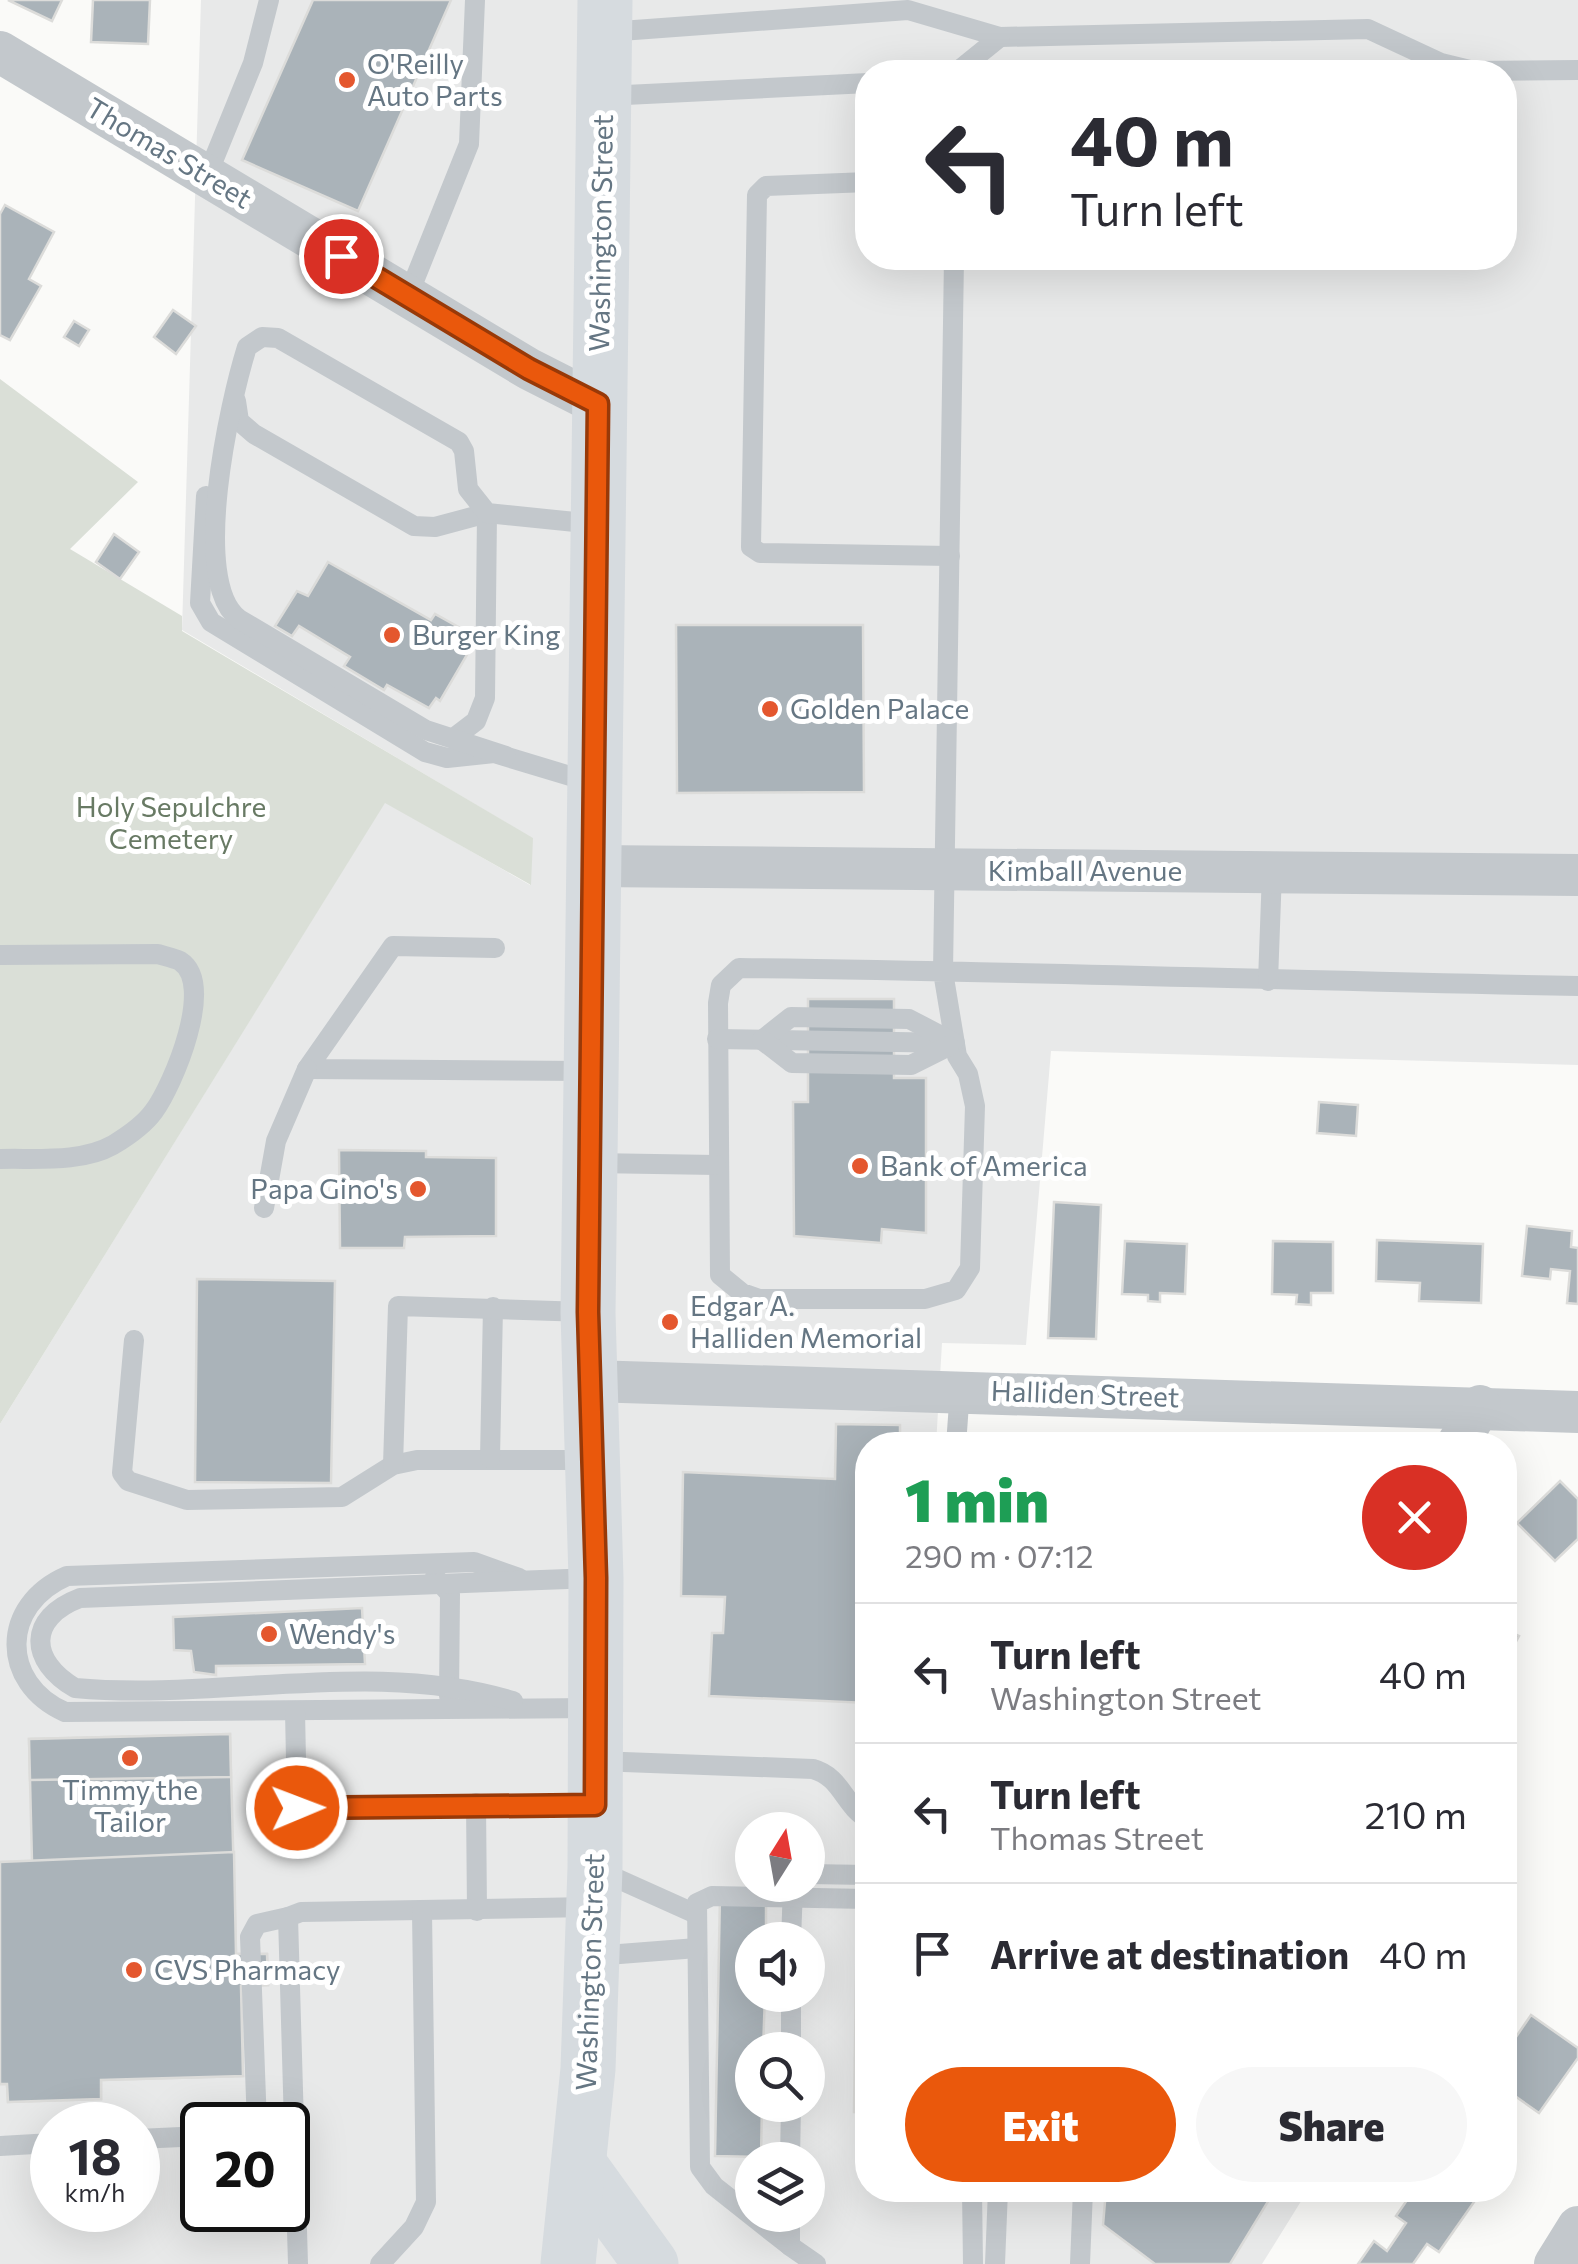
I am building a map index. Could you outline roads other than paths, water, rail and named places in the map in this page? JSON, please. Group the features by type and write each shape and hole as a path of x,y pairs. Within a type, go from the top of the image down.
{"main road":[{"name":"Washington Street","path":"568,2264 581,2166 593,1910 596,1578 588,1312 604,16"},
{"path":"581,2166 651,2264"}],"street":[{"name":"Thomas Street","path":"0,52 408,296 598,404"},
{"name":"Kimball Avenue","path":"592,866 1578,875"},
{"name":"Halliden Street","path":"591,1381 1578,1412"},
{"path":"1465,1432 1480,1406"},
{"path":"1555,2264 1578,2227"}],"lane":[{"path":"207,176 253,62 269,0"},
{"path":"408,296 469,144 475,0"},
{"path":"604,16 908,10 1000,37 1368,30 1434,60"},
{"path":"971,60 1000,37"},
{"path":"1517,71 1578,70"},
{"path":"603,96 855,84"},
{"path":"855,183 766,186 757,195 751,547 760,554 950,556"},
{"path":"954,270 943,972 955,1043 975,1106 970,1268 956,1290 925,1300 760,1299 742,1293 720,1274 716,1224 717,1039 721,985 740,968 943,972 1268,981 1578,986"},
{"path":"455,737 476,720 485,698 486,513 468,489 459,442 278,338 262,337 246,346 220,456 217,579 222,602 239,619 426,730 592,782"},
{"path":"235,384 239,421 254,434 404,522 435,527 486,513 595,524"},
{"path":"235,384 208,450 200,603 211,622 425,752 448,758 506,756"},
{"path":"1268,981 1272,872"},
{"path":"264,1208 280,1128 307,1068 394,946 495,948"},
{"path":"0,955 158,954 182,962 191,976 194,1001 172,1079 154,1112 131,1134 79,1157 0,1159"},
{"path":"717,1039 955,1043"},
{"path":"307,1068 590,1071"},
{"path":"591,1163 716,1164"},
{"path":"393,1465 398,1306 588,1312"},
{"path":"490,1458 493,1307"},
{"path":"134,1340 121,1464 128,1481 187,1500 342,1496 393,1465 417,1460 594,1460"},
{"path":"957,1432 960,1390"},
{"path":"519,1578 474,1562 67,1576 43,1587 25,1606 12,1645 15,1665 27,1687 43,1704 65,1712 428,1711 528,1706"},
{"path":"406,1564 428,1572 450,1594 452,1687 447,1700 428,1711"},
{"path":"595,1758 528,1706 452,1687 303,1682 85,1689 58,1678 40,1652 42,1630 51,1614 80,1598 596,1578"},
{"path":"296,1712 297,1808 476,1804 595,1758 813,1770 835,1779 855,1811"},
{"path":"476,1804 477,1911"},
{"path":"825,1874 855,1875"},
{"path":"825,1894 855,1897"},
{"path":"735,1895 699,1899 696,1914 700,2166 714,2186 816,2264"},
{"path":"593,1910 697,1948"},
{"path":"256,2102 250,1937 258,1924 288,1916 422,1911 696,1914"},
{"path":"380,2264 414,2227 426,2202 422,1911"},
{"path":"288,1916 291,2102"},
{"path":"0,2146 30,2144"},
{"path":"972,2202 973,2264"},
{"path":"995,2264 998,2202"},
{"path":"1080,2264 1082,2202"},
{"path":"296,2232 298,2264"},
{"path":"790,2232 790,2246"}],"place":[{"name":"O'Reilly Auto Parts","path":"347,80"},
{"name":"Burger King","path":"392,635"},
{"name":"Golden Palace","path":"770,709"},
{"name":"Bank of America","path":"860,1166"},
{"name":"Papa Gino's","path":"418,1189"},
{"name":"Edgar A. Halliden Memorial","path":"670,1322"},
{"name":"Wendy's","path":"269,1634"},
{"name":"Timmy the Tailor","path":"130,1758"},
{"name":"CVS Pharmacy","path":"134,1970"}],"park label":[{"name":"Holy Sepulchre Cemetery","path":"171,823"}]}
